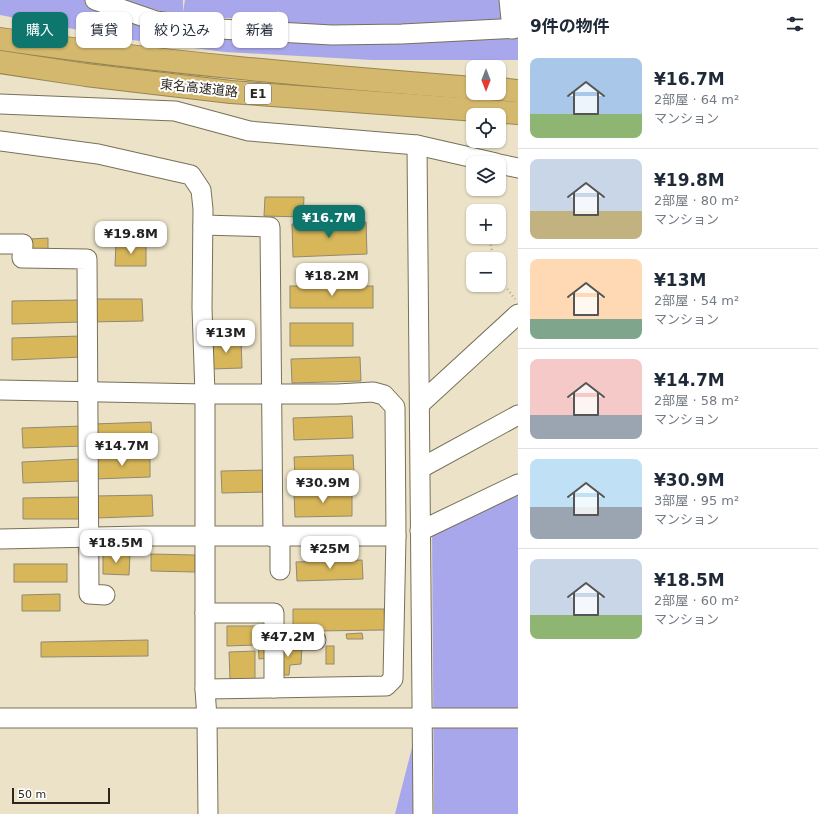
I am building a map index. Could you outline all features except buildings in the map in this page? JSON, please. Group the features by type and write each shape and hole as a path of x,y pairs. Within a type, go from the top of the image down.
{"highway":[{"name":"東名高速道路","path":"0,39 88,52 233,69 466,87"},
{"name":"東名高速道路","path":"0,62 86,75 231,92 518,113"},
{"path":"506,90 518,91"}],"street":[{"path":"95,0 113,3 156,21 202,28 332,34 402,34 515,28 509,0"},
{"path":"0,104 175,110 249,131 417,145 466,156"},
{"path":"0,141 98,154 191,175 201,190 203,225 202,308 205,394 205,689 207,718 208,814"},
{"path":"417,145 423,814"},
{"path":"506,165 518,168"},
{"path":"203,225 270,227 272,394 277,536 280,570"},
{"path":"0,244 23,244 22,258 87,259 89,594 105,595"},
{"path":"420,404 518,314"},
{"path":"0,390 205,394 373,392 384,395 395,407 396,536 393,679 386,686 205,689"},
{"path":"421,468 518,415"},
{"path":"420,531 518,484"},
{"path":"0,539 88,537 396,536"},
{"path":"205,613 274,613 274,688"},
{"path":"274,640 316,640"},
{"path":"0,718 518,718"}],"path":[{"path":"506,287 518,303"}],"shaded area":[{"path":"0,0 183,0 183,12 164,12 127,2 139,9 152,12 140,12 140,41 132,40 132,12 76,12 76,30 68,28 68,12 12,12 12,17 0,15"},
{"path":"185,0 518,0 518,60 372,60 225,52 194,48 224,48 224,28 232,30 232,48 288,48 288,12 232,12 232,18 224,18 224,12 183,12"},
{"path":"518,496 518,814 434,814 432,532"},
{"path":"414,740 415,814 395,814"}]}
